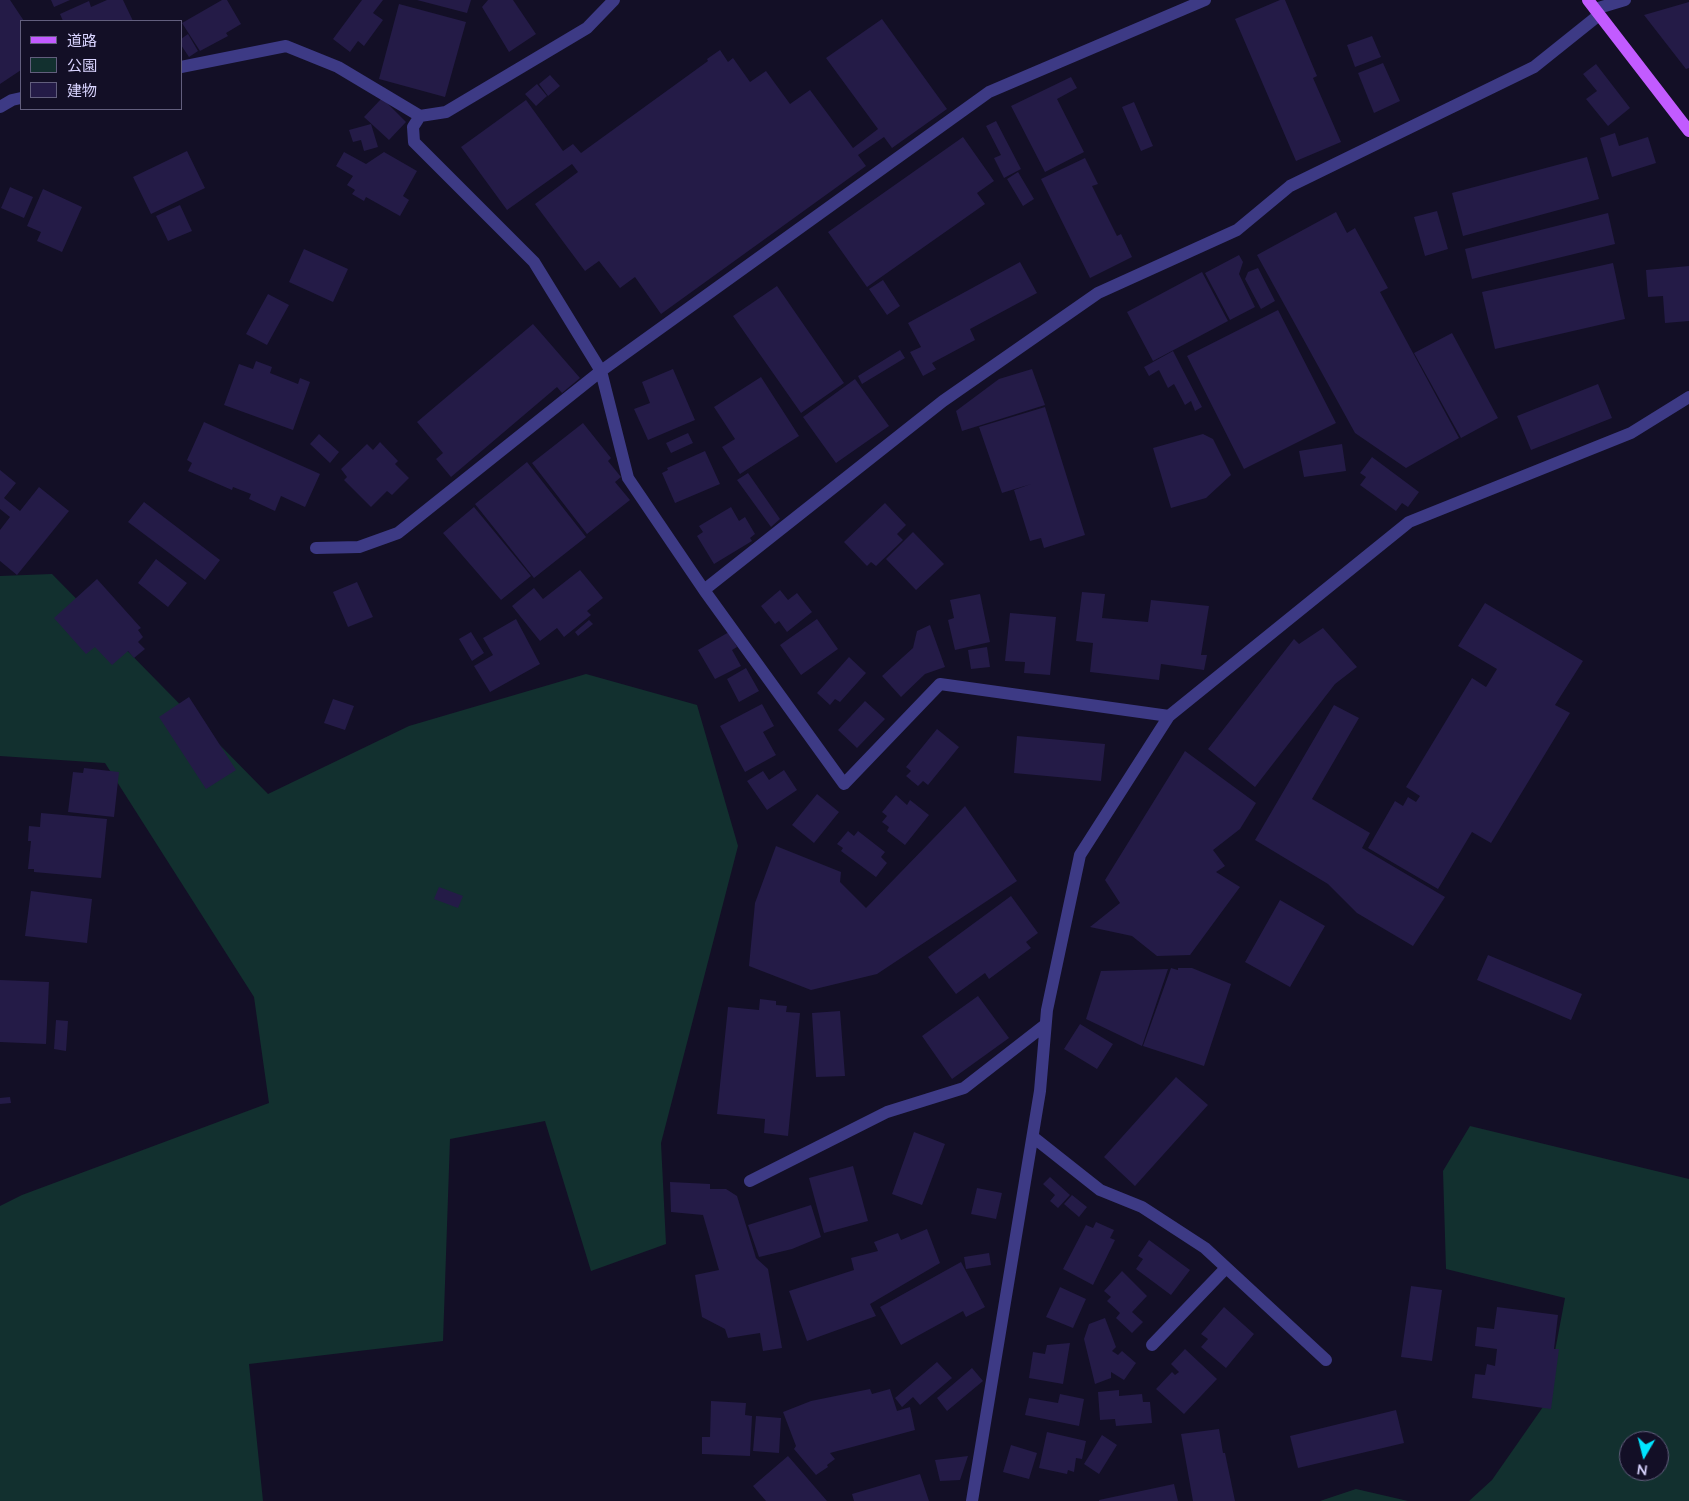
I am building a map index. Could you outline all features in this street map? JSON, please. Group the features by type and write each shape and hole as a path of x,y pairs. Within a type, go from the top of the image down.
{"main road":[{"path":"1594,8 1689,131"}],"street":[{"path":"182,67 286,46 338,67 420,116 446,112 587,28 614,0"},
{"path":"316,548 359,547 398,533 600,371 989,92 1205,0"},
{"path":"704,590 943,402 1098,293 1237,230 1290,186 1534,67 1594,8 1625,0"},
{"path":"0,107 12,100 20,98"},
{"path":"420,116 413,127 414,142 534,262 600,371 628,478 704,590 844,784 940,684 1169,716"},
{"path":"972,1501 1040,1092 1046,1010 1080,855 1169,716 1409,522 1631,433 1689,397"},
{"path":"750,1181 887,1112 964,1088 1045,1025"},
{"path":"1033,1137 1100,1190 1142,1207 1205,1248 1326,1360"},
{"path":"1152,1345 1226,1268"}],"green space":[{"path":"52,574 268,794 409,726 586,674 697,705 738,846 661,1143 666,1244 591,1271 545,1121 450,1139 443,1341 249,1364 263,1501 0,1501 0,1206 22,1195 269,1103 254,997 105,763 0,756 0,576"},
{"path":"1470,1126 1689,1179 1689,1501 1469,1501 1492,1480 1545,1404 1565,1298 1446,1269 1443,1171"},
{"path":"1356,1489 1408,1501 1320,1501"}],"building":[{"path":"0,0 10,0 23,20 20,20 20,71 0,84"},
{"path":"51,0 70,0 54,7"},
{"path":"107,0 123,0 133,20 63,20 60,14 89,1 91,7"},
{"path":"222,0 227,0 241,24 226,33 228,36 200,51 182,23"},
{"path":"362,0 383,0 373,13 383,20 364,46 358,41 350,52 333,39"},
{"path":"417,0 471,0 467,13"},
{"path":"488,0 513,0 536,34 509,52 482,7"},
{"path":"1280,0 1285,0 1317,76 1313,78 1341,142 1296,161 1235,19"},
{"path":"1689,2 1689,68 1686,69 1644,15"},
{"path":"399,4 466,22 445,97 379,79"},
{"path":"882,19 947,109 892,148 884,137 858,155 866,166 661,314 635,277 620,288 599,261 585,271 535,204 578,172 572,164 507,210 461,147 526,100 563,151 573,144 581,153 708,61 707,59 720,50 728,62 733,58 750,82 766,71 790,104 810,90 853,148 878,129 826,58"},
{"path":"188,34 198,51 189,57 182,46 182,38"},
{"path":"1372,36 1381,57 1355,67 1347,45"},
{"path":"1383,63 1400,101 1374,113 1358,73"},
{"path":"1596,64 1630,108 1608,126 1586,99 1597,91 1583,74"},
{"path":"550,75 560,86 548,96 539,84"},
{"path":"1071,77 1077,88 1057,99 1084,152 1045,172 1011,106"},
{"path":"537,84 547,96 536,106 525,94"},
{"path":"382,98 406,122 389,140 364,117"},
{"path":"1134,102 1153,146 1141,151 1122,107"},
{"path":"996,121 1021,169 1004,178 994,158 1001,155 986,126"},
{"path":"371,124 378,147 364,151 361,140 353,142 349,130"},
{"path":"1615,133 1619,146 1648,137 1656,163 1612,177 1600,138"},
{"path":"963,137 994,181 977,193 985,204 867,287 828,232"},
{"path":"187,151 205,188 151,214 133,177"},
{"path":"344,152 366,164 384,152 417,171 403,196 409,200 400,216 366,197 364,201 352,194 355,190 347,185 353,176 336,166"},
{"path":"1587,157 1599,199 1463,236 1452,193"},
{"path":"1085,158 1098,184 1092,186 1117,236 1121,234 1132,257 1090,278 1041,179"},
{"path":"1018,172 1034,199 1023,206 1007,179"},
{"path":"10,187 33,197 24,218 1,208"},
{"path":"43,189 82,207 62,252 37,241 41,232 27,226"},
{"path":"180,205 192,231 168,241 156,216"},
{"path":"1437,211 1448,249 1425,256 1414,217"},
{"path":"1336,212 1347,233 1355,228 1388,288 1380,292 1459,438 1406,468 1355,433 1257,255"},
{"path":"1608,213 1615,244 1472,279 1465,249"},
{"path":"304,249 348,269 333,302 289,282"},
{"path":"1239,255 1243,262 1239,274 1255,307 1230,320 1205,273"},
{"path":"1020,262 1037,293 970,329 975,340 932,363 936,369 923,376 910,352 921,347 908,323"},
{"path":"1613,263 1625,319 1495,349 1482,292"},
{"path":"1689,266 1689,321 1665,323 1663,296 1648,297 1646,270"},
{"path":"1258,268 1275,301 1261,309 1245,279 1248,272"},
{"path":"1202,272 1228,321 1153,361 1127,312"},
{"path":"883,280 900,306 887,315 869,289"},
{"path":"777,286 844,383 801,413 733,316"},
{"path":"268,294 289,305 267,345 246,334"},
{"path":"1278,310 1336,423 1244,469 1187,356"},
{"path":"533,324 580,378 562,393 557,387 451,477 436,459 443,453 417,422"},
{"path":"1452,333 1498,418 1461,438 1414,353"},
{"path":"900,350 905,358 862,384 858,376"},
{"path":"1173,351 1202,407 1195,411 1191,401 1185,405 1174,384 1168,388 1159,370 1149,376 1144,367"},
{"path":"256,361 272,367 270,373 298,384 300,378 310,382 293,430 224,405 239,364 253,369"},
{"path":"673,369 695,420 648,440 634,409 650,403 642,382"},
{"path":"1032,369 1045,405 962,431 956,411 999,379"},
{"path":"761,377 799,436 740,474 722,447 735,439 714,407"},
{"path":"855,379 889,426 836,463 803,417"},
{"path":"1598,384 1612,418 1531,450 1517,416"},
{"path":"1045,407 1085,535 1044,548 1041,538 1030,541 1014,490 1031,484 1002,493 979,427"},
{"path":"204,422 320,474 305,507 281,496 275,511 249,499 251,494 233,487 232,490 188,471 192,463 187,460"},
{"path":"583,423 611,458 608,461 621,477 615,482 630,500 587,534 532,463"},
{"path":"688,433 693,443 671,453 666,443"},
{"path":"319,434 339,452 330,463 310,444"},
{"path":"1203,434 1213,439 1231,475 1206,498 1171,508 1153,448"},
{"path":"380,442 398,461 395,464 409,478 392,495 387,491 371,507 344,480 347,477 341,469 367,444 373,450"},
{"path":"1342,444 1346,471 1304,477 1299,451"},
{"path":"705,451 720,484 675,503 662,473 668,470 667,468"},
{"path":"1372,457 1419,492 1408,507 1402,503 1396,511 1360,485 1366,477 1360,473"},
{"path":"527,462 586,537 534,578 475,504"},
{"path":"0,470 16,483 4,498 20,511 39,487 69,511 17,575 0,561 0,530 10,517 0,509"},
{"path":"748,473 780,519 771,527 737,480"},
{"path":"144,502 220,560 205,580 128,522"},
{"path":"885,503 906,525 897,534 903,540 876,566 871,562 867,566 844,542"},
{"path":"474,507 531,576 501,600 443,533"},
{"path":"731,507 739,521 745,517 755,534 750,538 752,541 714,564 697,536 703,532 699,526"},
{"path":"913,532 944,564 916,590 886,559"},
{"path":"156,559 187,583 168,607 138,583"},
{"path":"580,570 603,598 587,611 591,615 564,637 557,628 540,641 512,606 534,588 543,599"},
{"path":"97,579 141,628 138,630 143,637 138,642 145,649 134,658 128,651 112,665 95,647 86,654 54,618"},
{"path":"357,582 373,617 348,627 333,592"},
{"path":"780,590 788,600 797,593 812,612 787,632 779,621 775,624 761,606"},
{"path":"1082,592 1105,594 1102,618 1148,622 1151,600 1209,606 1201,655 1207,655 1204,670 1161,664 1159,680 1090,672 1093,643 1076,641"},
{"path":"980,594 990,642 955,650 948,620 954,618 950,600"},
{"path":"1485,603 1583,661 1555,705 1570,713 1491,843 1472,832 1438,889 1368,848 1395,801 1403,806 1408,797 1416,802 1420,796 1406,787 1472,678 1486,687 1497,669 1458,646"},
{"path":"1010,613 1056,617 1050,675 1024,673 1025,662 1005,661"},
{"path":"516,619 540,664 490,692 474,666 493,655 483,638"},
{"path":"817,619 838,649 801,675 780,645"},
{"path":"589,620 593,624 578,636 575,632"},
{"path":"930,625 945,667 925,674 901,697 882,676 913,648 917,631"},
{"path":"1323,628 1357,667 1335,684 1255,787 1208,749 1294,639 1299,644"},
{"path":"471,632 484,653 472,661 459,639"},
{"path":"729,632 737,647 732,650 741,666 715,679 698,650"},
{"path":"987,647 990,667 971,669 968,650"},
{"path":"849,657 866,673 840,702 835,699 830,705 817,693"},
{"path":"746,668 759,691 739,702 727,679"},
{"path":"189,697 236,770 206,789 159,717"},
{"path":"333,699 354,706 345,730 324,723"},
{"path":"865,701 885,719 857,748 838,730"},
{"path":"762,704 774,726 763,732 776,755 745,772 720,726"},
{"path":"1334,705 1359,718 1312,799 1370,833 1362,848 1445,897 1413,946 1357,913 1328,884 1255,840"},
{"path":"937,729 959,747 928,785 923,781 918,786 906,776 911,771 906,767"},
{"path":"1017,736 1105,744 1101,781 1014,773"},
{"path":"1185,751 1256,803 1240,829 1213,850 1225,866 1216,872 1240,887 1190,955 1157,956 1132,936 1090,927 1120,903 1105,880"},
{"path":"84,768 119,772 114,817 68,812 73,772 83,773"},
{"path":"784,770 797,790 767,810 747,781 763,771 769,780"},
{"path":"817,794 839,812 814,843 792,825"},
{"path":"896,795 907,805 910,800 929,815 905,845 887,831 889,827 882,822 887,816 882,812"},
{"path":"965,806 1017,881 877,974 811,990 749,966 755,903 776,846 841,872 840,882 866,908"},
{"path":"41,813 107,819 101,878 34,872 34,869 28,869 31,841 28,841 29,826 40,827"},
{"path":"848,831 854,836 858,831 885,852 881,857 887,863 876,877 841,851 843,848 837,844"},
{"path":"439,887 463,896 458,908 434,899"},
{"path":"31,891 92,899 87,943 25,936"},
{"path":"1011,896 1038,933 1026,942 1031,948 989,979 985,973 956,994 928,957"},
{"path":"1280,900 1325,926 1290,987 1245,962"},
{"path":"1488,955 1582,994 1571,1020 1477,980"},
{"path":"1171,968 1178,970 1178,968 1192,968 1231,984 1204,1066 1143,1046"},
{"path":"1168,969 1142,1046 1086,1019 1101,971"},
{"path":"0,980 49,982 46,1044 0,1042"},
{"path":"978,996 1009,1038 952,1079 922,1036"},
{"path":"760,999 776,1001 776,1005 787,1006 786,1012 800,1013 788,1136 764,1133 765,1119 717,1114 728,1007 759,1010"},
{"path":"840,1011 845,1076 816,1077 812,1013"},
{"path":"56,1020 68,1021 66,1051 54,1049"},
{"path":"1080,1024 1113,1044 1097,1069 1064,1049"},
{"path":"1176,1077 1208,1105 1135,1186 1104,1157"},
{"path":"10,1097 11,1103 0,1104 0,1098"},
{"path":"914,1132 945,1144 922,1205 892,1194"},
{"path":"853,1166 868,1221 824,1233 809,1178"},
{"path":"1050,1177 1070,1195 1058,1208 1050,1201 1055,1195 1043,1184"},
{"path":"670,1182 710,1184 710,1189 726,1189 737,1196 756,1258 768,1269 782,1348 763,1351 760,1333 728,1338 725,1329 702,1317 695,1275 719,1270 703,1215 671,1212"},
{"path":"977,1188 1002,1193 996,1219 971,1214"},
{"path":"1072,1195 1087,1207 1079,1217 1064,1204"},
{"path":"811,1205 821,1237 792,1249 759,1257 748,1225"},
{"path":"1096,1222 1114,1230 1110,1238 1115,1240 1093,1285 1063,1269 1086,1225 1093,1228"},
{"path":"927,1229 940,1263 870,1304 876,1316 807,1341 789,1291 854,1270 851,1258 878,1251 874,1242 898,1233 901,1240"},
{"path":"1149,1240 1190,1270 1171,1295 1136,1269 1143,1259 1138,1256"},
{"path":"989,1253 991,1265 966,1269 964,1257"},
{"path":"961,1262 985,1307 966,1317 963,1311 901,1345 880,1307"},
{"path":"1122,1271 1147,1296 1132,1312 1143,1322 1132,1333 1116,1318 1120,1313 1107,1301 1111,1297 1104,1291"},
{"path":"1411,1286 1442,1290 1432,1361 1401,1357"},
{"path":"1060,1287 1086,1299 1073,1328 1046,1317"},
{"path":"1224,1307 1254,1334 1226,1368 1201,1347 1208,1339 1201,1334"},
{"path":"1497,1307 1558,1315 1554,1349 1559,1349 1551,1409 1472,1398 1475,1374 1485,1375 1487,1364 1495,1366 1497,1349 1475,1346 1477,1327 1494,1329"},
{"path":"1105,1318 1116,1347 1112,1351 1118,1355 1122,1351 1136,1363 1124,1380 1111,1372 1111,1378 1095,1384 1084,1339 1089,1324"},
{"path":"1070,1343 1063,1384 1029,1378 1033,1352 1045,1354 1047,1345"},
{"path":"1185,1349 1217,1379 1184,1414 1156,1389 1172,1372 1175,1375 1179,1372 1171,1364"},
{"path":"937,1362 952,1378 920,1405 913,1397 902,1407 895,1398"},
{"path":"972,1368 983,1381 947,1411 937,1398"},
{"path":"870,1389 872,1394 890,1389 897,1411 910,1407 915,1430 830,1453 835,1459 827,1465 828,1467 816,1475 794,1449 796,1446 783,1412 811,1401"},
{"path":"1119,1390 1119,1396 1142,1394 1143,1402 1150,1402 1152,1423 1116,1426 1115,1419 1100,1420 1098,1392"},
{"path":"1060,1394 1084,1399 1079,1426 1025,1415 1029,1398 1058,1403"},
{"path":"711,1401 746,1403 745,1415 752,1416 750,1456 702,1454 702,1437 710,1437"},
{"path":"1396,1410 1404,1443 1298,1468 1290,1436"},
{"path":"756,1416 781,1418 779,1453 753,1451"},
{"path":"1219,1429 1235,1501 1193,1501 1181,1434"},
{"path":"1047,1432 1086,1441 1082,1459 1076,1458 1074,1472 1068,1470 1067,1474 1039,1468"},
{"path":"1102,1435 1117,1445 1099,1474 1084,1464"},
{"path":"1011,1445 1037,1453 1029,1479 1003,1472"},
{"path":"788,1456 827,1501 766,1501 753,1486"},
{"path":"968,1456 960,1480 940,1481 935,1460"},
{"path":"920,1474 929,1501 854,1501 852,1494"},
{"path":"1174,1484 1178,1501 1099,1501 1099,1500"}]}
